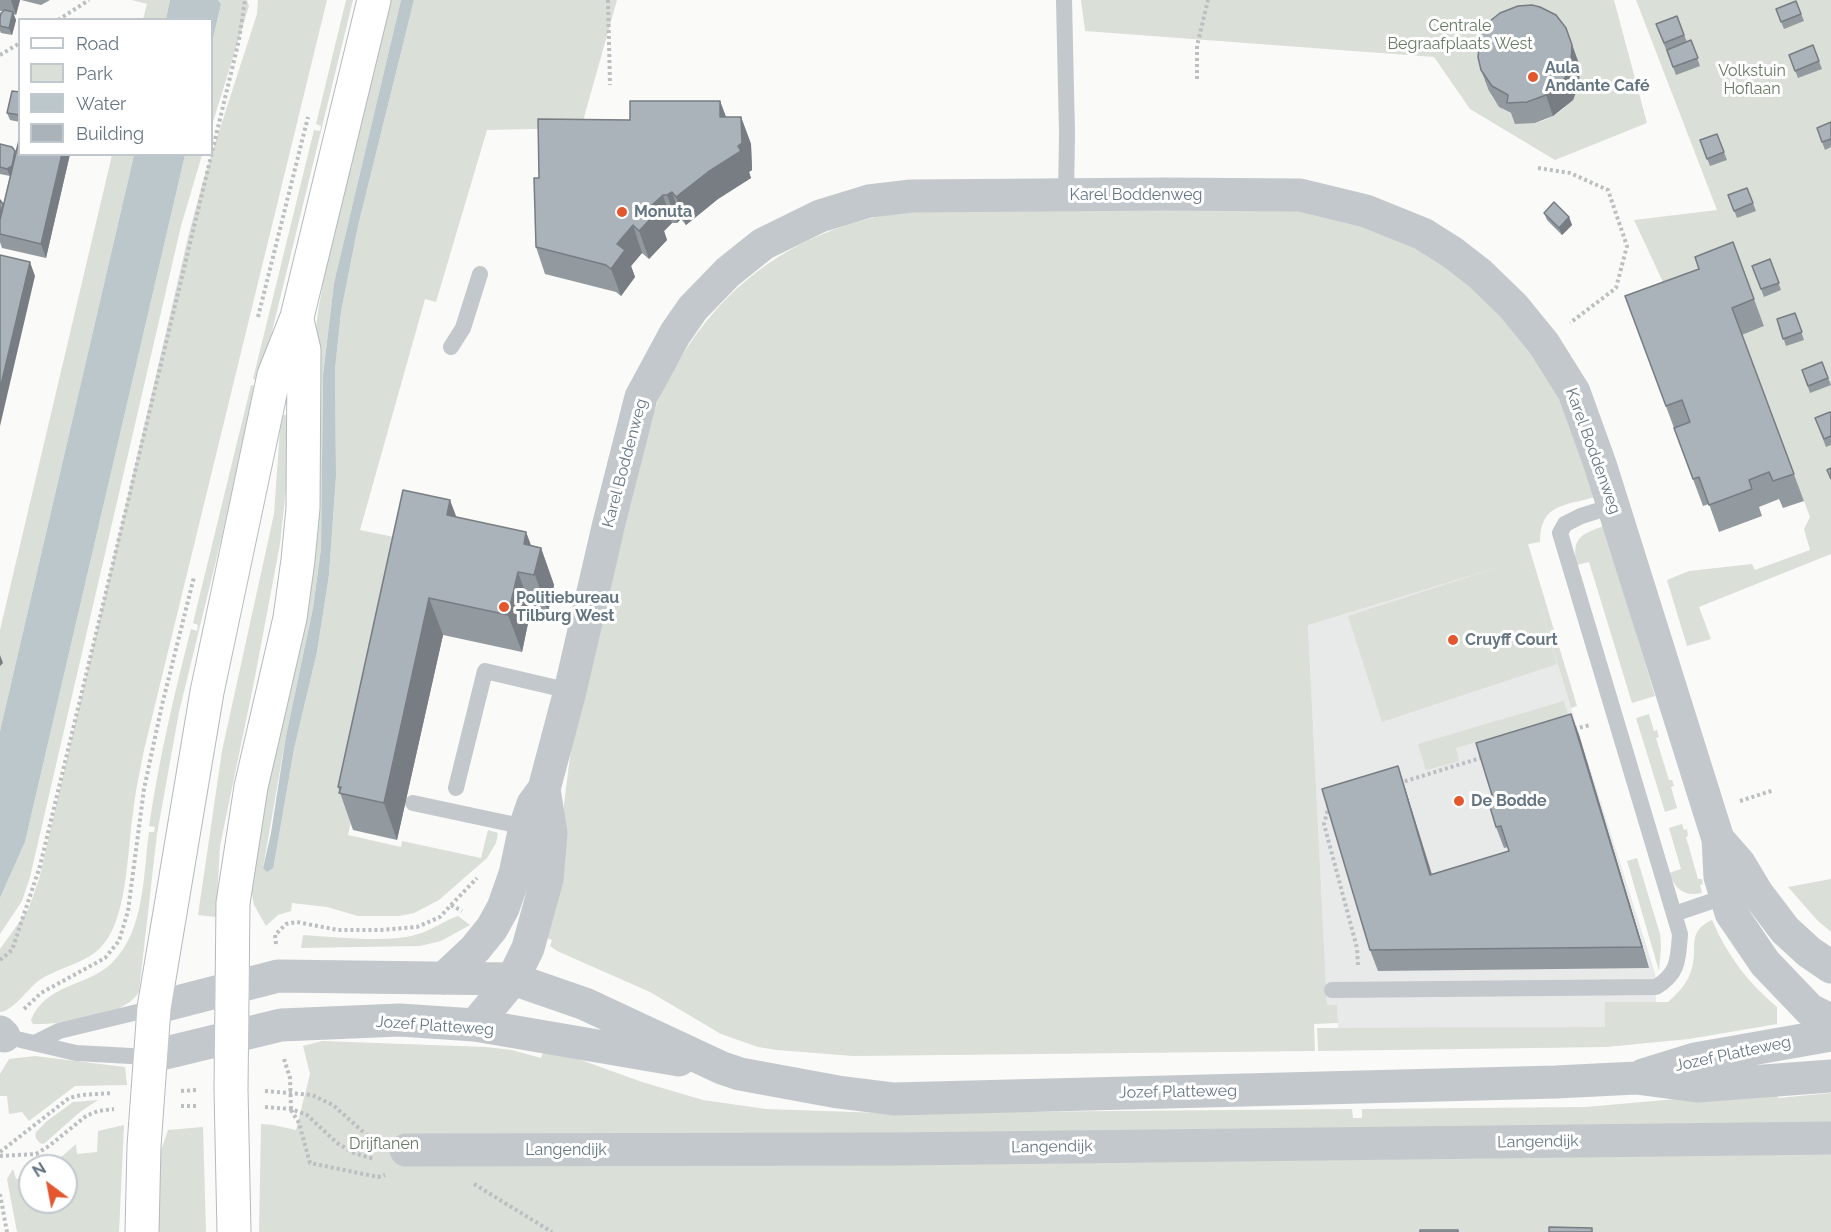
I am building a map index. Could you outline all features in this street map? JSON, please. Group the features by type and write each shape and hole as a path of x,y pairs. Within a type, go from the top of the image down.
{"main road":[{"path":"142,1232 144,1146 154,1008 207,692 274,375 297,317 374,0"},
{"path":"234,1232 231,1089 234,987 233,903 250,787 291,618 298,560 303,508 303,350 297,317"}],"street":[{"name":"Karel Boddenweg","path":"475,1025 513,979 528,948 547,879 538,830 544,789 570,691 640,397 675,334 693,308 728,272 763,244 820,216 869,201 911,196 1165,194 1300,195 1366,211 1423,234 1453,253 1480,274 1513,306 1544,344 1574,392 1600,464 1718,839 1739,863 1739,891 1731,913 1765,963 1810,1010 1831,1020"},
{"name":"Karel Boddenweg","path":"444,978 476,949 492,928 515,874 538,830"},
{"name":"Karel Boddenweg","path":"1739,891 1809,952 1831,967"},
{"name":"Jozef Platteweg","path":"154,1008 278,976 513,979 585,1004 722,1068 740,1074 838,1092 894,1099 1556,1082 1636,1077 1697,1086 1831,1076"},
{"name":"Jozef Platteweg","path":"149,1057 281,1025 400,1020 475,1025 722,1068"},
{"name":"Jozef Platteweg","path":"1636,1077 1695,1059 1831,1035"},
{"name":"Langendijk","path":"406,1150 885,1149 1831,1138"}],"lane":[{"path":"1064,0 1066,195"},
{"path":"451,347 463,328 480,274"},
{"path":"1332,990 1656,987 1669,980 1678,963 1680,934 1560,533 1565,524 1581,516 1613,506"},
{"path":"456,788 485,671 570,691"},
{"path":"413,803 538,830"},
{"path":"1674,914 1739,891"},
{"path":"13,1037 59,1031 154,1008"},
{"path":"13,1037 76,1053 149,1057"}],"path":[{"path":"61,18 89,0"},
{"path":"213,148 239,40 245,0"},
{"path":"608,0 610,85"},
{"path":"1197,79 1197,46 1208,0"},
{"path":"0,56 18,44"},
{"path":"257,323 308,116"},
{"path":"0,960 12,950 40,866 211,156"},
{"path":"1538,168 1570,173 1608,190 1627,246 1616,288 1544,344"},
{"path":"13,1037 20,1013 41,993 105,958 119,941 128,911 144,789 162,705 197,566"},
{"path":"1569,731 1615,717"},
{"path":"1398,784 1489,756"},
{"path":"1340,801 1329,805 1324,824 1357,948 1358,990"},
{"path":"278,976 275,935 286,924 297,922 338,930 417,927 440,917 451,905 492,928"},
{"path":"291,1109 307,1115 337,1143 354,1153 372,1159 386,1159 406,1150"},
{"path":"0,1194 7,1232"}],"shaded area":[{"name":"De Bodde","path":"1527,558 1571,708 1655,973 1656,1002 1606,1002 1606,1027 1338,1030 1337,1005 1327,1005 1308,624"}],"green space":[{"path":"132,0 170,0 166,18 143,18 147,4"},
{"path":"218,0 247,0 249,6 213,122 213,39 221,4"},
{"path":"258,0 327,0 144,750 135,797 121,905 109,937 99,949 38,981 15,1004 0,1012 0,949 28,910 39,879 189,233 204,178 257,14"},
{"path":"346,0 353,0 179,712 157,834 139,991 133,1000 108,1013 75,1021 33,1024 31,1020 37,1008 46,999 102,971 112,963 123,950 137,918 149,832 154,832 155,827 149,826 153,801 173,702 191,629 197,631 198,625 193,623 251,385 257,386 259,380 253,379 314,130 320,131 321,126 316,124"},
{"path":"390,0 401,0 334,283 323,375 321,549 313,608 286,736 263,868 274,864 294,749 317,652 329,575 336,476 335,370 341,312 358,226 414,0 617,0 581,128 487,130 436,302 425,299 360,530 413,541 348,835 401,847 402,841 481,858 488,830 498,833 496,843 487,858 439,900 414,913 399,916 358,916 327,907 292,903 291,911 278,915 266,926 254,905 250,882 318,311 327,262"},
{"name":"Centrale Begraafplaats West","path":"1081,0 1614,0 1647,123 1555,160 1470,109 1434,57 1085,31","holes":["1574,50 1580,74 1574,96 1558,113 1535,123 1503,109 1489,91"]},
{"name":"Volkstuin Hoflaan","path":"1636,0 1831,0 1831,554 1699,607 1711,639 1687,646 1667,580 1689,571 1752,564 1755,570 1810,550 1804,529 1810,517 1742,335 1764,326 1743,270 1663,282 1634,220 1717,210"},
{"path":"112,156 134,156 0,731 0,630"},
{"path":"185,156 202,156 181,226 30,877 22,901 0,934 0,898 25,842"},
{"path":"1261,206 1338,216 1417,246 1494,303 1555,384 1595,497 1556,508 1544,520 1540,542 1528,544 1577,706 1571,708 1536,591 1557,664 1382,722 1348,616 1502,566 1308,625 1327,1005 1337,1005 1338,1023 1314,1024 1315,1051 853,1056 777,1050 758,1047 721,1034 650,992 550,946 552,940 546,938 561,881 564,804 572,741 653,413 672,373 694,337 720,306 749,278 781,255 817,237 857,222 900,212"},
{"path":"281,415 294,415 280,544 220,846 216,917 198,915 222,751 274,514"},
{"path":"1604,526 1655,696 1632,703 1589,562 1577,565 1575,556 1575,549 1580,538"},
{"path":"1564,701 1568,714 1456,748 1459,761 1426,770 1418,744"},
{"path":"1649,714 1654,731 1657,730 1659,737 1656,738 1669,780 1672,780 1674,786 1671,787 1677,808 1665,812 1636,718"},
{"path":"1682,824 1684,830 1687,829 1688,836 1686,837 1698,879 1702,879 1703,884 1700,885 1702,893 1690,894 1681,891 1669,873 1681,869 1669,828"},
{"path":"1637,858 1660,934 1659,971 1627,861"},
{"path":"1831,879 1831,932 1817,920 1788,887"},
{"path":"458,916 470,925 441,941 420,946 301,948 303,935 390,939 421,933"},
{"path":"1712,920 1739,968 1777,1007 1777,1024 1689,1039 1606,1047 1318,1051 1317,1028 1605,1027 1605,1002 1668,1002 1676,995 1686,983 1690,973 1694,960 1696,935 1704,925"},
{"name":"Drijflanen","path":"322,1041 486,1047 512,1050 541,1058 545,1047 642,1082 703,1100 766,1109 882,1113 1352,1109 1353,1118 1362,1118 1362,1109 1586,1107 1777,1090 1778,1098 1831,1093 1831,1232 259,1232 261,1124 296,1130 310,1074 303,1046"},
{"path":"35,1056 125,1067 127,1085 75,1086 29,1121 22,1112 9,1114 7,1096 0,1096 0,1074 9,1059"},
{"path":"98,1100 80,1112 43,1144 37,1140 36,1132 73,1102"},
{"path":"124,1125 119,1232 17,1232 7,1179 13,1169 16,1179 18,1178 18,1214 78,1214 77,1154 97,1152 98,1131"},
{"path":"203,1127 206,1232 158,1232 156,1165 168,1130"},
{"path":"76,1144 77,1154 65,1154"}],"water":[{"path":"170,0 218,0 221,4 213,39 213,18 166,18"},
{"path":"401,0 414,0 358,226 341,312 335,370 336,476 329,575 317,652 294,749 274,864 273,868 267,872 263,868 271,833 286,736 313,608 321,549 323,375 334,283"},
{"path":"134,156 185,156 25,842 0,898 0,731"}],"building":[{"path":"1796,1 1801,14 1781,22 1776,9"},
{"name":"Aula Andante Café","path":"1532,5 1556,15 1566,28 1572,45 1571,62 1565,78 1546,95 1527,102 1507,103 1508,95 1492,86 1481,70 1478,57 1480,37 1490,21 1500,13 1518,6"},
{"path":"5,10 13,12 9,28 0,26 1,13"},
{"path":"1677,16 1684,35 1664,43 1656,24"},
{"path":"1691,40 1698,58 1673,67 1667,50"},
{"path":"1813,45 1819,61 1795,71 1789,55"},
{"path":"12,91 18,92 18,115 7,113"},
{"name":"Monuta","path":"630,101 720,101 720,117 741,117 742,143 738,146 741,151 708,172 676,197 672,192 663,195 651,206 657,212 639,231 633,225 617,244 625,250 611,269 606,265 536,247 534,178 539,178 538,119 630,120"},
{"path":"1831,122 1831,139 1822,142 1817,128"},
{"path":"1717,134 1724,152 1707,159 1700,140"},
{"path":"0,144 12,147 15,151 12,166 7,169 0,167"},
{"path":"18,144 18,156 62,156 41,244 0,234 0,220"},
{"path":"1747,188 1753,203 1734,211 1728,195"},
{"path":"0,200 3,204 0,216"},
{"path":"1554,202 1569,217 1559,228 1544,213"},
{"path":"1733,242 1754,299 1732,308 1794,474 1773,481 1769,472 1749,480 1752,489 1709,505 1699,477 1693,479 1674,428 1690,422 1682,400 1666,406 1625,296 1699,269 1695,257"},
{"path":"0,255 30,262 0,389"},
{"path":"1770,259 1779,283 1761,289 1752,266"},
{"path":"1795,313 1802,332 1783,339 1777,319"},
{"path":"1822,362 1828,378 1808,386 1802,370"},
{"path":"1830,412 1831,436 1824,439 1815,418"},
{"path":"403,490 450,500 447,515 526,532 524,544 541,548 534,575 518,572 508,615 429,598 384,803 339,793 341,787 338,787"},
{"path":"1571,714 1642,947 1370,950 1322,789 1398,766 1430,875 1509,851 1501,826 1496,827 1487,797 1492,795 1476,743"},
{"path":"1549,1227 1592,1228 1592,1232 1549,1232"},
{"path":"1420,1230 1458,1230 1458,1232 1420,1232"}],"place":[{"name":"Aula Andante Café","path":"1533,77"},
{"name":"Monuta","path":"622,212"},
{"name":"Politiebureau Tilburg West","path":"504,607"},
{"name":"Cruyff Court","path":"1453,640"},
{"name":"De Bodde","path":"1459,801"}]}
